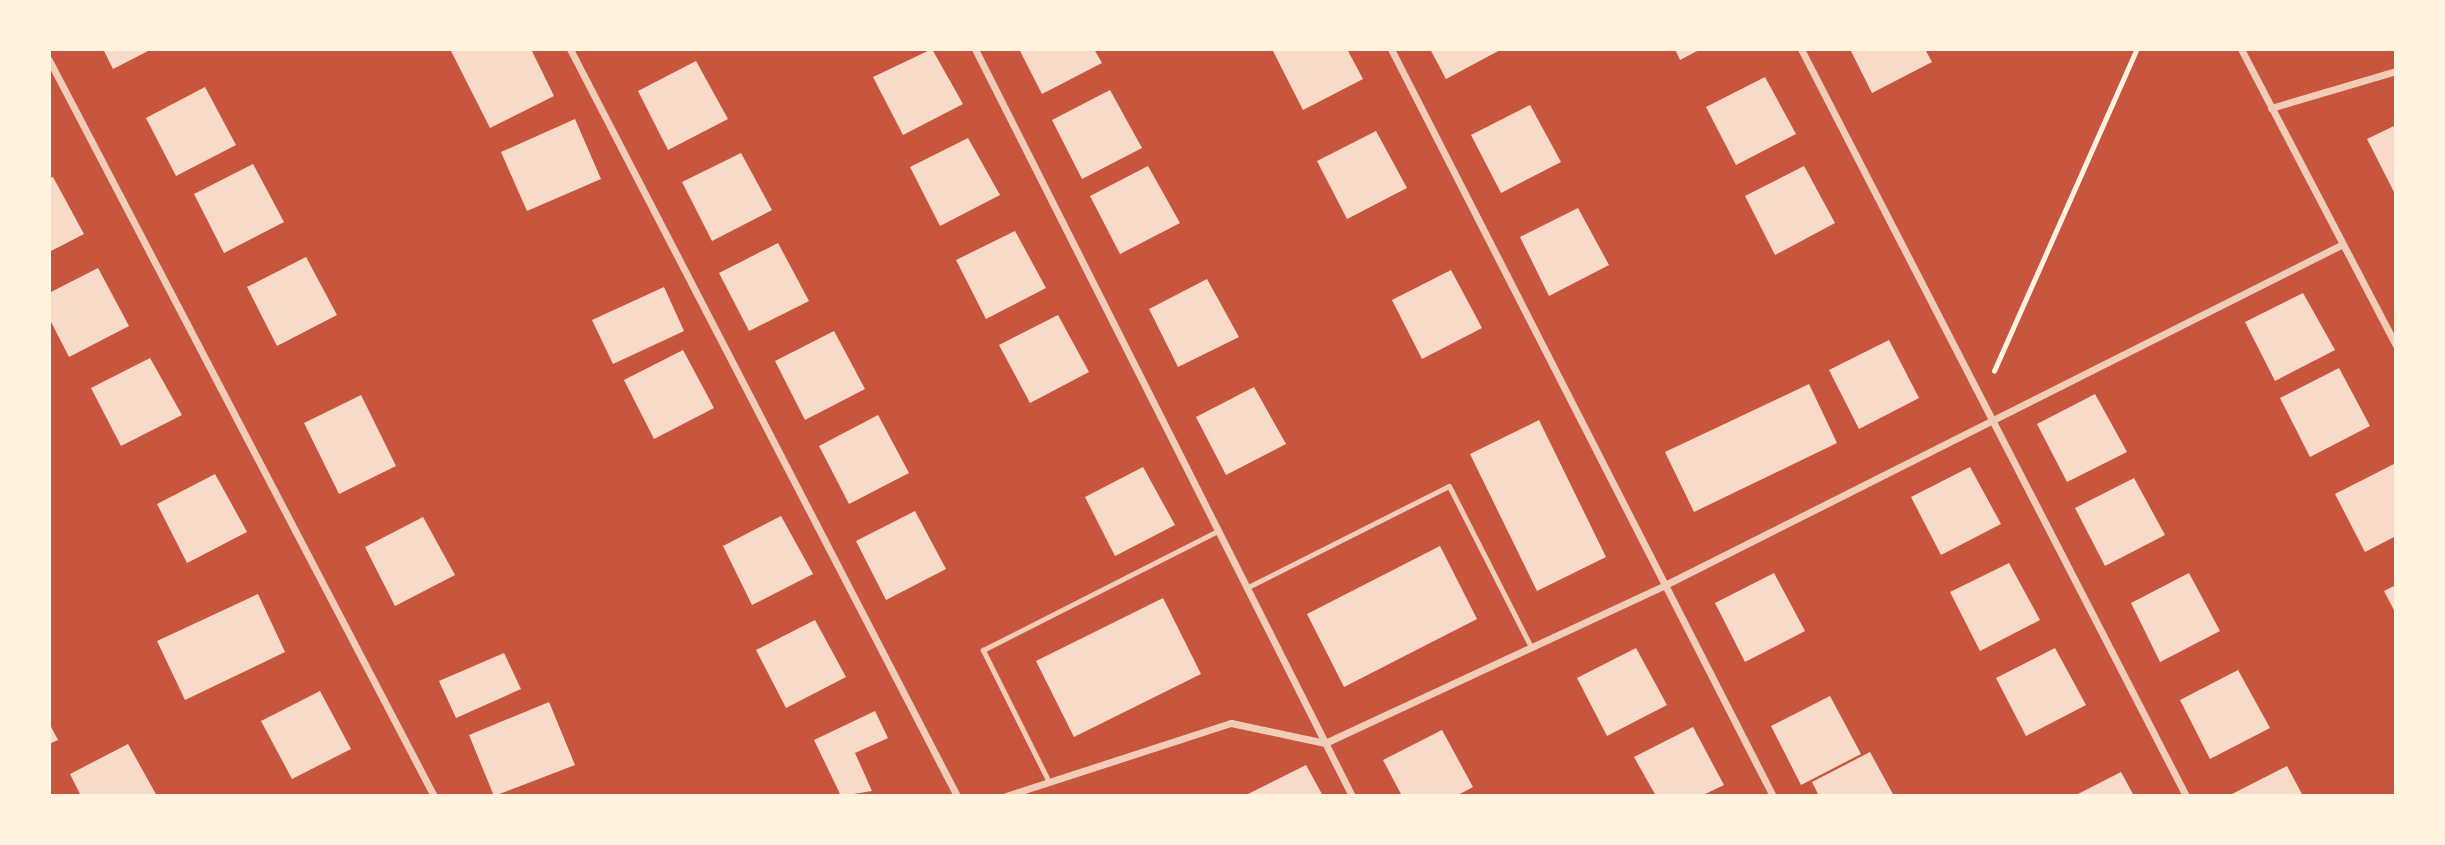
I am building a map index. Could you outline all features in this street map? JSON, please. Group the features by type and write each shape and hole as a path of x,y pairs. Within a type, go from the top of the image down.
{"street":[{"path":"570,49 957,796"},
{"path":"975,49 1352,796"},
{"path":"1391,49 1773,796"},
{"path":"1801,49 2186,796"},
{"path":"2241,49 2341,245 2396,345"},
{"path":"49,60 434,796"},
{"path":"2271,108 2396,71"},
{"path":"1006,796 1231,723 1325,743 1665,585 2341,245"}],"lane":[{"path":"1247,588 1449,486 1531,647"},
{"path":"1049,782 983,650 1218,531"}],"path":[{"path":"1982,399 2137,49"}],"building":[{"path":"103,49 152,49 113,69"},
{"path":"450,49 531,49 554,96 490,128"},
{"path":"932,49 963,104 903,135 873,77"},
{"path":"1019,49 1094,49 1102,63 1042,94"},
{"path":"1347,49 1363,79 1303,110 1273,51"},
{"path":"1430,49 1502,49 1446,79"},
{"path":"1675,49 1701,49 1680,60"},
{"path":"1850,49 1925,49 1932,62 1872,93"},
{"path":"696,61 728,119 668,150 638,91"},
{"path":"1765,77 1796,134 1736,165 1706,107"},
{"path":"205,87 236,145 176,176 146,118"},
{"path":"1110,90 1142,148 1082,179 1052,120"},
{"path":"1530,105 1561,162 1501,193 1471,135"},
{"path":"575,119 601,179 527,211 501,152"},
{"path":"2396,125 2396,196 2367,139"},
{"path":"1376,131 1407,188 1347,219 1317,161"},
{"path":"968,138 1000,195 940,226 910,167"},
{"path":"741,153 772,210 712,241 682,182"},
{"path":"253,164 284,222 224,253 194,194"},
{"path":"1148,166 1180,223 1120,254 1090,196"},
{"path":"1804,166 1835,223 1775,255 1745,196"},
{"path":"53,177 84,234 49,252 49,178"},
{"path":"1578,208 1609,265 1549,296 1520,237"},
{"path":"1015,231 1046,288 986,319 956,260"},
{"path":"778,243 809,301 749,331 719,273"},
{"path":"306,257 337,315 277,346 247,287"},
{"path":"98,268 129,326 69,357 49,318 49,293"},
{"path":"1451,270 1482,328 1422,359 1392,300"},
{"path":"1207,279 1239,337 1178,367 1149,309"},
{"path":"664,287 684,331 613,364 592,320"},
{"path":"2303,293 2335,350 2275,381 2245,322"},
{"path":"1058,315 1089,372 1030,403 999,345"},
{"path":"834,331 865,389 805,420 775,361"},
{"path":"1889,340 1919,398 1859,429 1829,370"},
{"path":"683,350 714,408 654,439 624,380"},
{"path":"150,358 182,415 121,446 91,388"},
{"path":"2339,368 2370,426 2310,457 2280,398"},
{"path":"1809,384 1837,443 1694,512 1665,452"},
{"path":"1254,387 1286,444 1226,475 1196,417"},
{"path":"2095,394 2127,452 2067,482 2037,424"},
{"path":"361,395 396,466 339,494 304,423"},
{"path":"878,415 909,473 849,504 819,446"},
{"path":"1539,420 1606,557 1537,591 1470,454"},
{"path":"2394,464 2396,536 2365,552 2335,494"},
{"path":"1143,467 1175,525 1115,556 1085,497"},
{"path":"1970,467 2001,524 1941,555 1911,497"},
{"path":"215,474 247,532 187,563 157,504"},
{"path":"2134,478 2165,535 2105,566 2075,508"},
{"path":"915,511 946,569 886,600 856,541"},
{"path":"781,516 813,574 752,605 723,546"},
{"path":"423,517 455,575 395,606 365,547"},
{"path":"1440,546 1477,619 1344,687 1307,614"},
{"path":"2009,563 2040,620 1980,651 1950,592"},
{"path":"1774,573 1805,631 1745,662 1715,603"},
{"path":"2189,573 2220,631 2160,662 2131,603"},
{"path":"2396,585 2396,614 2384,591"},
{"path":"258,594 285,652 185,700 157,641"},
{"path":"1163,598 1201,674 1074,737 1036,661"},
{"path":"815,620 846,677 786,708 756,650"},
{"path":"1636,648 1667,705 1607,736 1577,678"},
{"path":"2055,648 2086,705 2026,736 1996,678"},
{"path":"504,653 521,689 456,718 439,681"},
{"path":"2238,670 2270,728 2210,759 2180,700"},
{"path":"320,691 351,749 292,779 261,721"},
{"path":"1830,696 1861,754 1801,785 1771,726"},
{"path":"549,702 575,765 494,796 469,735"},
{"path":"875,711 888,738 855,753 872,791 841,796 814,740"},
{"path":"49,723 58,740 49,744"},
{"path":"1693,727 1724,785 1701,796 1656,796 1634,757"},
{"path":"1442,730 1473,787 1456,796 1402,796 1383,760"},
{"path":"128,744 157,796 81,796 70,774"},
{"path":"1870,752 1894,796 1819,796 1812,782"},
{"path":"1306,765 1323,796 1244,796"},
{"path":"2287,766 2303,796 2228,796"},
{"path":"2121,772 2134,796 2074,796"}]}
